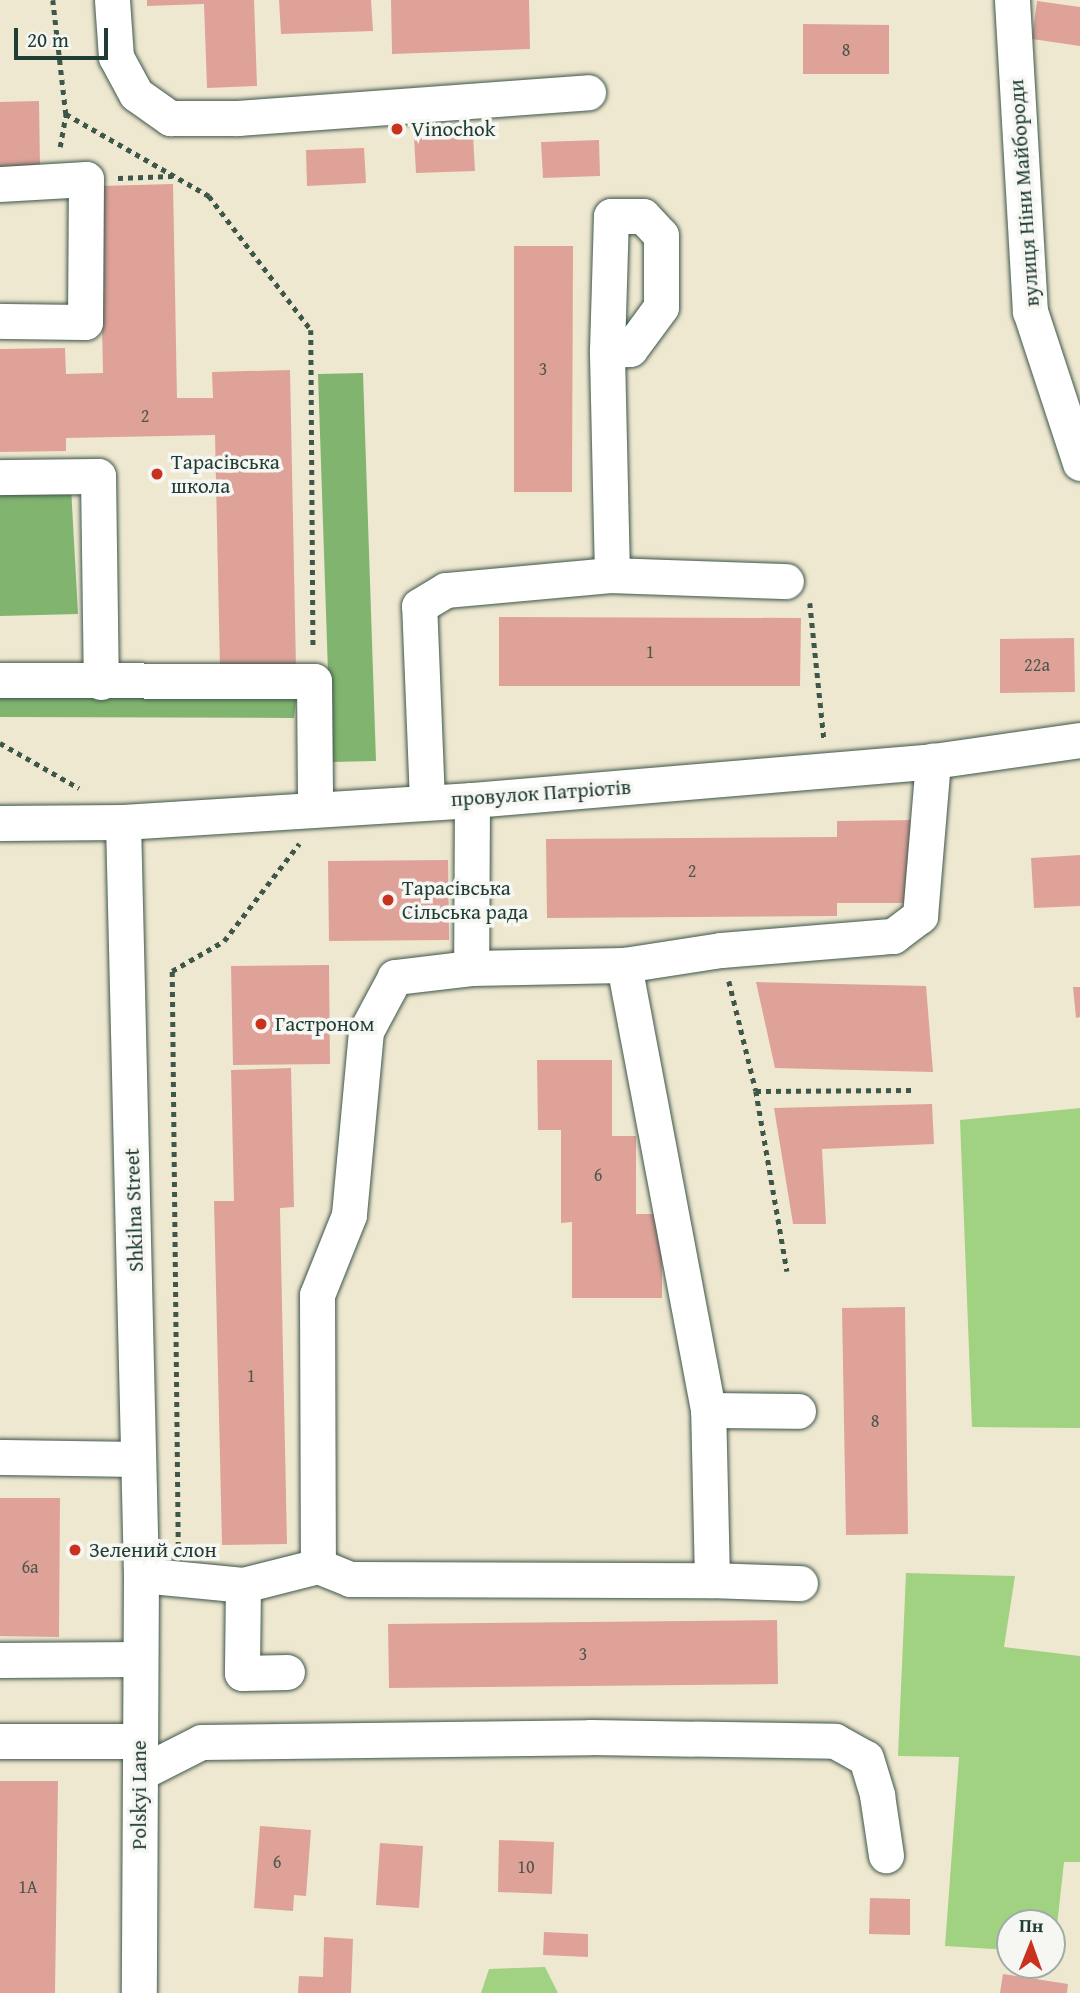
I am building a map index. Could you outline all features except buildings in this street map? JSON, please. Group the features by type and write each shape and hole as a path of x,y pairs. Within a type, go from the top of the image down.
{"street":[{"path":"112,0 116,57 136,94 170,118 238,118 588,92"},
{"name":"вулиця Ніни Майбороди","path":"1012,0 1030,311 1072,419 1080,463"},
{"path":"0,184 86,179 85,322 0,321"},
{"path":"607,350 612,575"},
{"path":"0,477 98,476 101,682"},
{"path":"427,801 419,606 446,590 612,575 786,581"},
{"path":"0,680 314,681 315,807"},
{"name":"провулок Патріотів","path":"0,823 123,822 315,807 472,800 933,761 1080,740"},
{"path":"318,1566 317,1295 349,1215 366,1031 395,977 471,968 624,965 721,950 893,936 920,916 933,761"},
{"path":"471,968 472,800"},
{"name":"Shkilna Street","path":"123,822 140,1587"},
{"path":"624,965 708,1410 712,1580"},
{"path":"708,1410 797,1412"},
{"path":"0,1457 138,1459"},
{"path":"140,1587 178,1579 243,1586 318,1566 350,1579 712,1580 800,1583"},
{"path":"243,1586 242,1673 286,1672"},
{"name":"Polskyi Lane","path":"139,1993 140,1587"},
{"path":"0,1660 139,1659"},
{"path":"0,1741 139,1757 201,1742 590,1737 835,1741 866,1758 877,1795 886,1855"}],"path":[{"path":"53,0 66,114 209,196 311,330 314,681"},
{"path":"86,179 173,176"},
{"path":"786,581 814,606 827,770"},
{"path":"0,743 83,790"},
{"path":"178,1579 172,971 224,941 299,844 312,844"},
{"path":"721,950 756,1091 787,1271"},
{"path":"756,1091 911,1090"}],"green space":[{"path":"363,373 376,761 331,762 318,374"},
{"path":"0,487 71,487 78,614 0,616"},
{"path":"0,688 297,691 294,718 0,717"},
{"path":"1080,1108 1080,1428 972,1427 960,1120"},
{"path":"906,1573 1015,1576 1004,1647 1080,1656 1080,1862 1064,1862 1059,1909 996,1909 996,1949 945,1946 959,1757 898,1756"},
{"path":"545,1967 558,1993 481,1993 489,1969"}],"place":[{"name":"Vinochok","path":"397,129"},
{"name":"Тарасівська школа","path":"157,474"},
{"name":"Тарасівська Сільська рада","path":"388,900"},
{"name":"Гастроном","path":"261,1024"},
{"name":"Зелений слон","path":"75,1550"}]}
